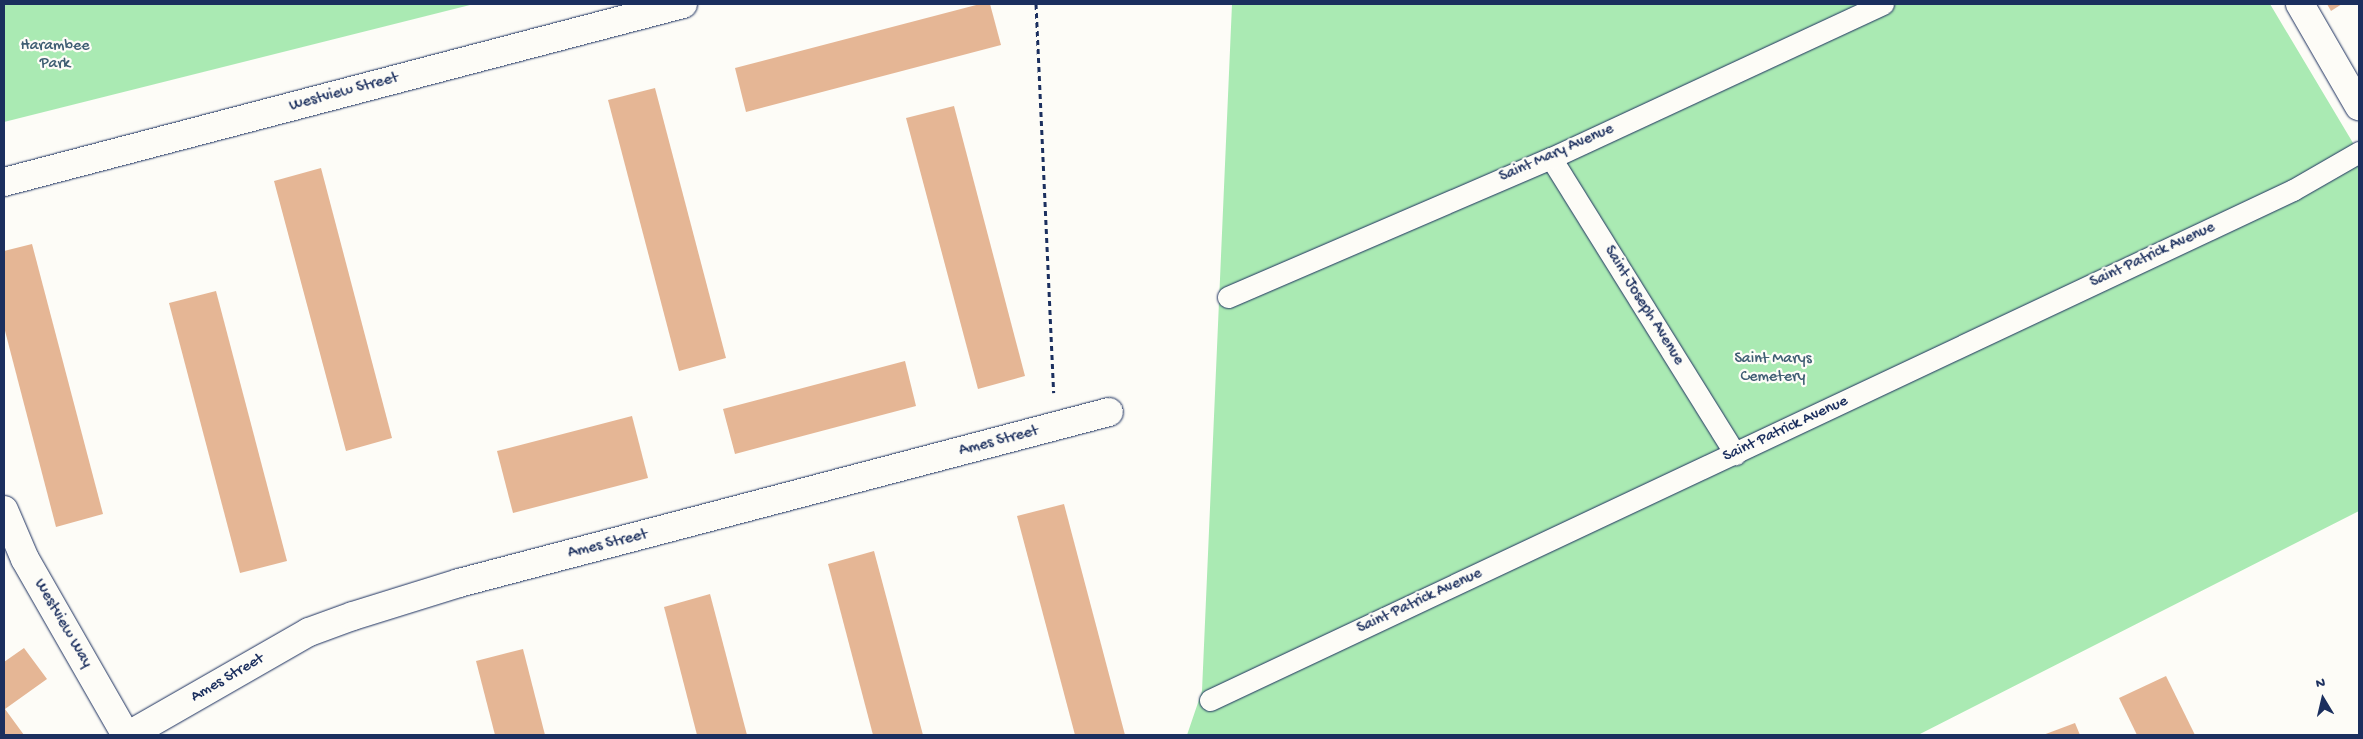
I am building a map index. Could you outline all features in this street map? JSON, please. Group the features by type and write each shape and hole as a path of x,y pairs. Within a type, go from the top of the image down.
{"street":[{"name":"Westview Street","path":"4,182 683,4"},
{"path":"2300,4 2359,106"},
{"name":"Ames Street","path":"128,735 309,632 353,616 459,582 1109,412"},
{"name":"Westview Way","path":"4,510 26,559 128,735"}],"lane":[{"name":"Saint Mary Avenue","path":"1228,297 1550,158 1883,4"},
{"name":"Saint Patrick Avenue","path":"1210,700 2293,190 2359,152"},
{"name":"Saint Joseph Avenue","path":"1550,158 1735,454"}],"path":[{"path":"1036,4 1056,427"}],"green space":[{"name":"Harambee Park","path":"4,4 474,4 4,122"},
{"name":"Saint Marys Cemetery","path":"1232,4 2270,4 2359,153 2359,511 1918,735 1187,735 1202,691"}],"building":[{"path":"980,4 990,4 1001,45 746,112 735,68"},
{"path":"2327,4 2342,4 2331,11"},
{"path":"655,88 726,358 679,371 608,100"},
{"path":"954,106 1025,376 978,389 906,118"},
{"path":"321,168 392,438 346,451 274,181"},
{"path":"32,244 103,514 56,527 4,327 4,251"},
{"path":"216,291 287,561 240,573 169,303"},
{"path":"905,361 916,406 735,454 723,409"},
{"path":"632,416 648,478 513,513 497,451"},
{"path":"1064,504 1125,735 1075,735 1017,516"},
{"path":"874,551 923,735 873,735 828,564"},
{"path":"710,594 747,735 697,735 664,607"},
{"path":"24,648 47,679 5,709 24,735 4,735 4,662"},
{"path":"523,649 545,735 495,735 476,661"},
{"path":"2166,676 2195,735 2137,735 2119,698"},
{"path":"2075,723 2080,735 2043,735"}]}
